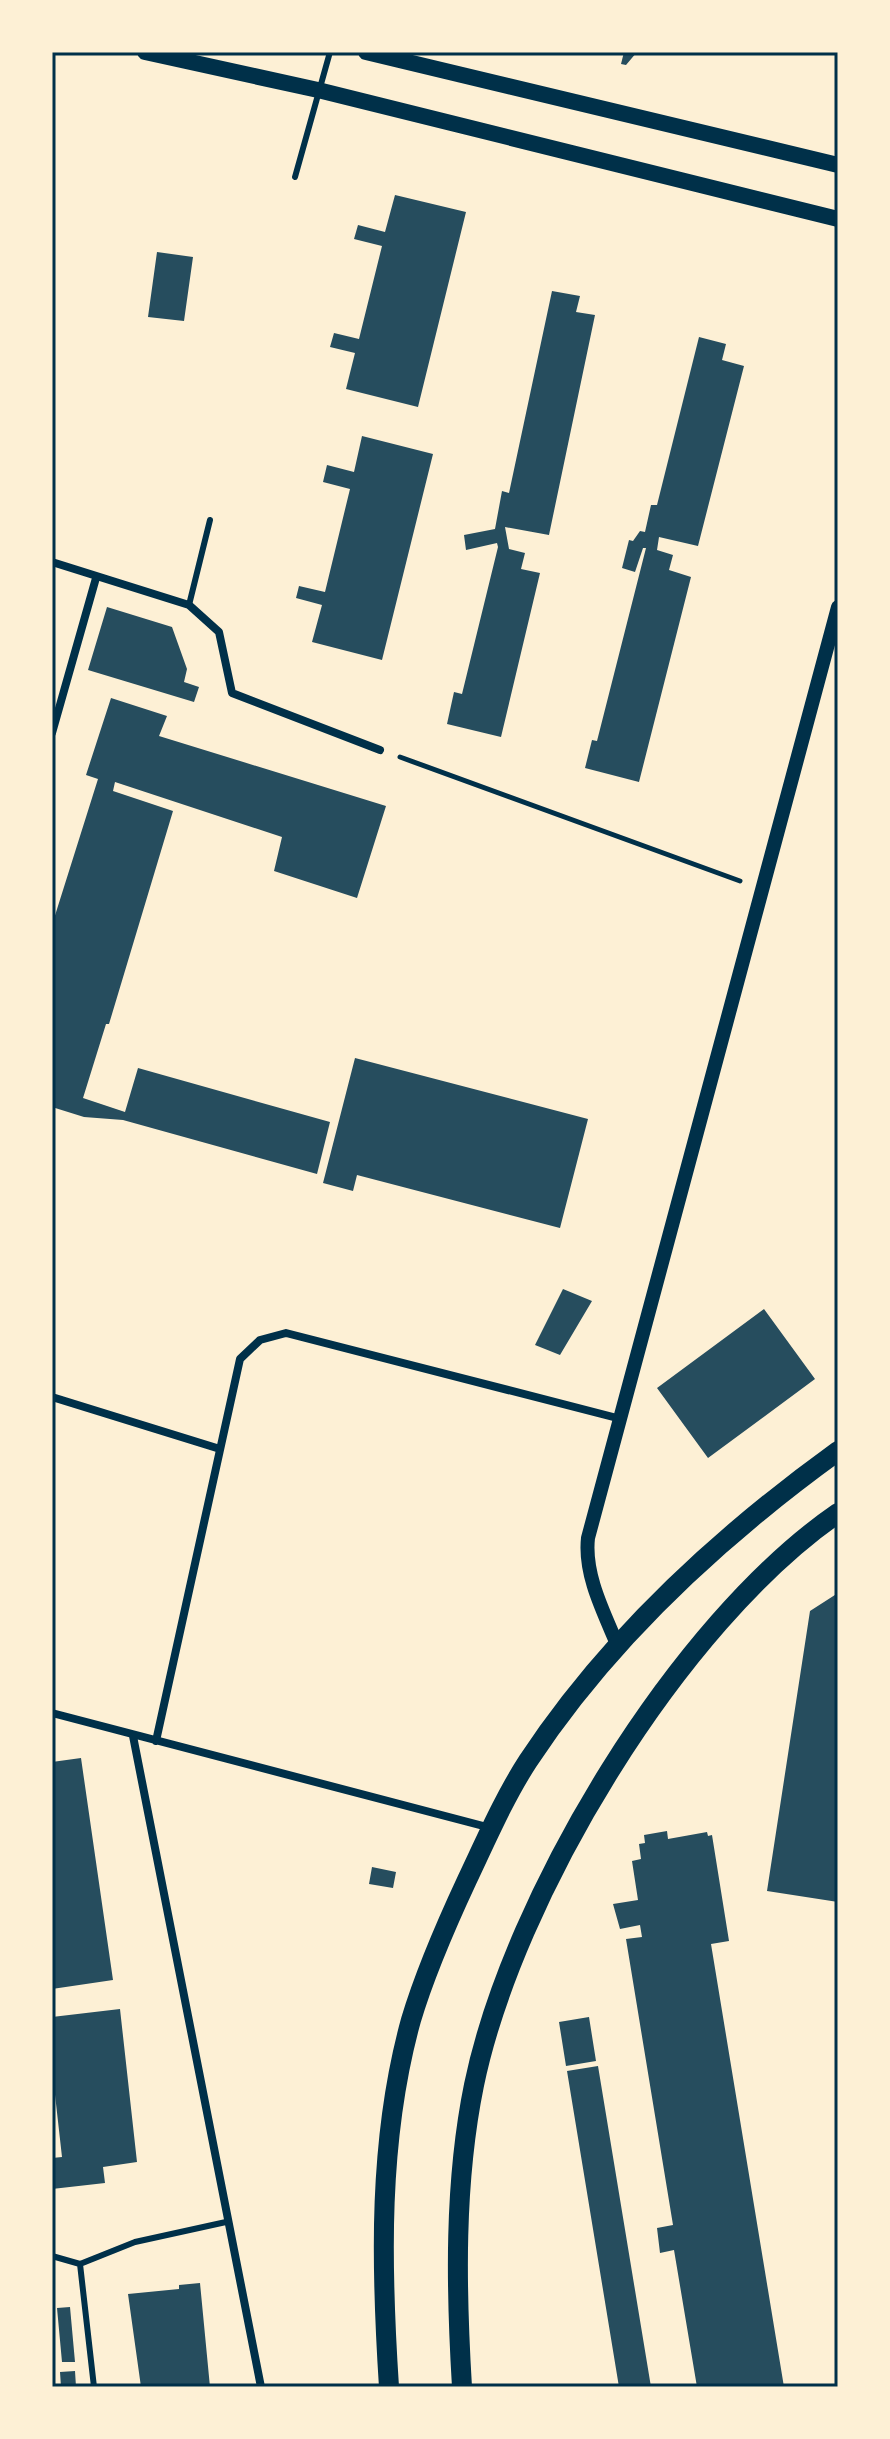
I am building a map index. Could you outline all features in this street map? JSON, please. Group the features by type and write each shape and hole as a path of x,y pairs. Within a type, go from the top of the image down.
{"main road":[{"path":"145,52 318,90 838,219"},
{"path":"366,52 838,165"},
{"path":"389,2387 383,2223 399,2077 411,2019 449,1919 491,1828 527,1763 617,1644 702,1559 770,1500 838,1451"},
{"path":"462,2387 459,2272 462,2164 474,2085 494,2008 532,1916 584,1815 686,1660 765,1573 838,1513"}],"street":[{"path":"52,562 189,605 219,632 232,693 380,750"},
{"path":"52,733 96,578"},
{"path":"617,1644 596,1594 586,1553 838,607"},
{"path":"156,1741 240,1359 260,1340 286,1333 622,1420"},
{"path":"52,1397 220,1449"},
{"path":"52,1713 491,1828"},
{"path":"133,1736 226,2222 261,2387"}],"lane":[{"path":"295,177 330,52"},
{"path":"189,605 210,520"},
{"path":"52,2256 80,2264 135,2242 226,2222"},
{"path":"80,2264 94,2387"}],"path":[{"path":"380,750 745,883"}],"building":[{"path":"624,52 637,52 626,65 621,64"},
{"path":"395,195 466,212 418,407 346,389 355,353 330,347 334,333 359,339 382,246 354,239 358,225 385,232"},
{"path":"157,252 193,257 184,321 148,317"},
{"path":"552,291 580,296 576,312 595,315 549,535 505,527 509,549 525,553 521,569 540,573 501,737 447,724 454,692 462,694 498,547 497,543 466,550 464,535 495,529 502,491 509,493"},
{"path":"699,337 726,344 722,360 744,366 698,546 659,537 657,550 673,555 669,570 691,577 639,782 585,768 592,740 597,741 646,548 643,548 635,572 622,568 629,540 633,541 640,531 645,532 651,505 657,505"},
{"path":"362,436 433,454 382,660 312,642 322,605 296,598 299,586 325,592 350,489 323,482 327,465 354,472"},
{"path":"107,607 172,627 187,669 184,682 199,687 194,702 88,670"},
{"path":"111,698 167,716 159,736 386,806 357,898 274,871 282,837 115,782 113,791 173,811 109,1024 106,1024 83,1098 125,1112 138,1068 330,1122 317,1174 123,1120 84,1117 52,1107 52,925 98,779 86,775"},
{"path":"355,1058 588,1119 560,1228 357,1175 353,1191 323,1183"},
{"path":"563,1289 592,1301 560,1355 535,1345"},
{"path":"764,1309 815,1379 708,1458 657,1388"},
{"path":"838,1593 838,1902 767,1891 810,1611"},
{"path":"81,1758 113,1980 52,1989 52,1762"},
{"path":"667,1831 668,1839 707,1832 708,1836 712,1835 729,1941 711,1944 784,2387 697,2387 674,2250 660,2253 657,2228 673,2225 626,1939 642,1937 640,1925 620,1929 613,1904 638,1900 632,1861 641,1859 639,1844 645,1843 644,1835"},
{"path":"372,1867 396,1872 393,1888 369,1884"},
{"path":"120,2009 137,2162 103,2167 105,2183 52,2189 52,2158 62,2157 52,2068 52,2017"},
{"path":"589,2017 596,2061 566,2066 559,2022"},
{"path":"598,2066 651,2387 619,2387 567,2071"},
{"path":"200,2283 210,2387 141,2387 128,2294 179,2289 179,2285"},
{"path":"70,2307 75,2362 62,2362 57,2308"},
{"path":"75,2371 76,2387 61,2387 60,2372"}]}
